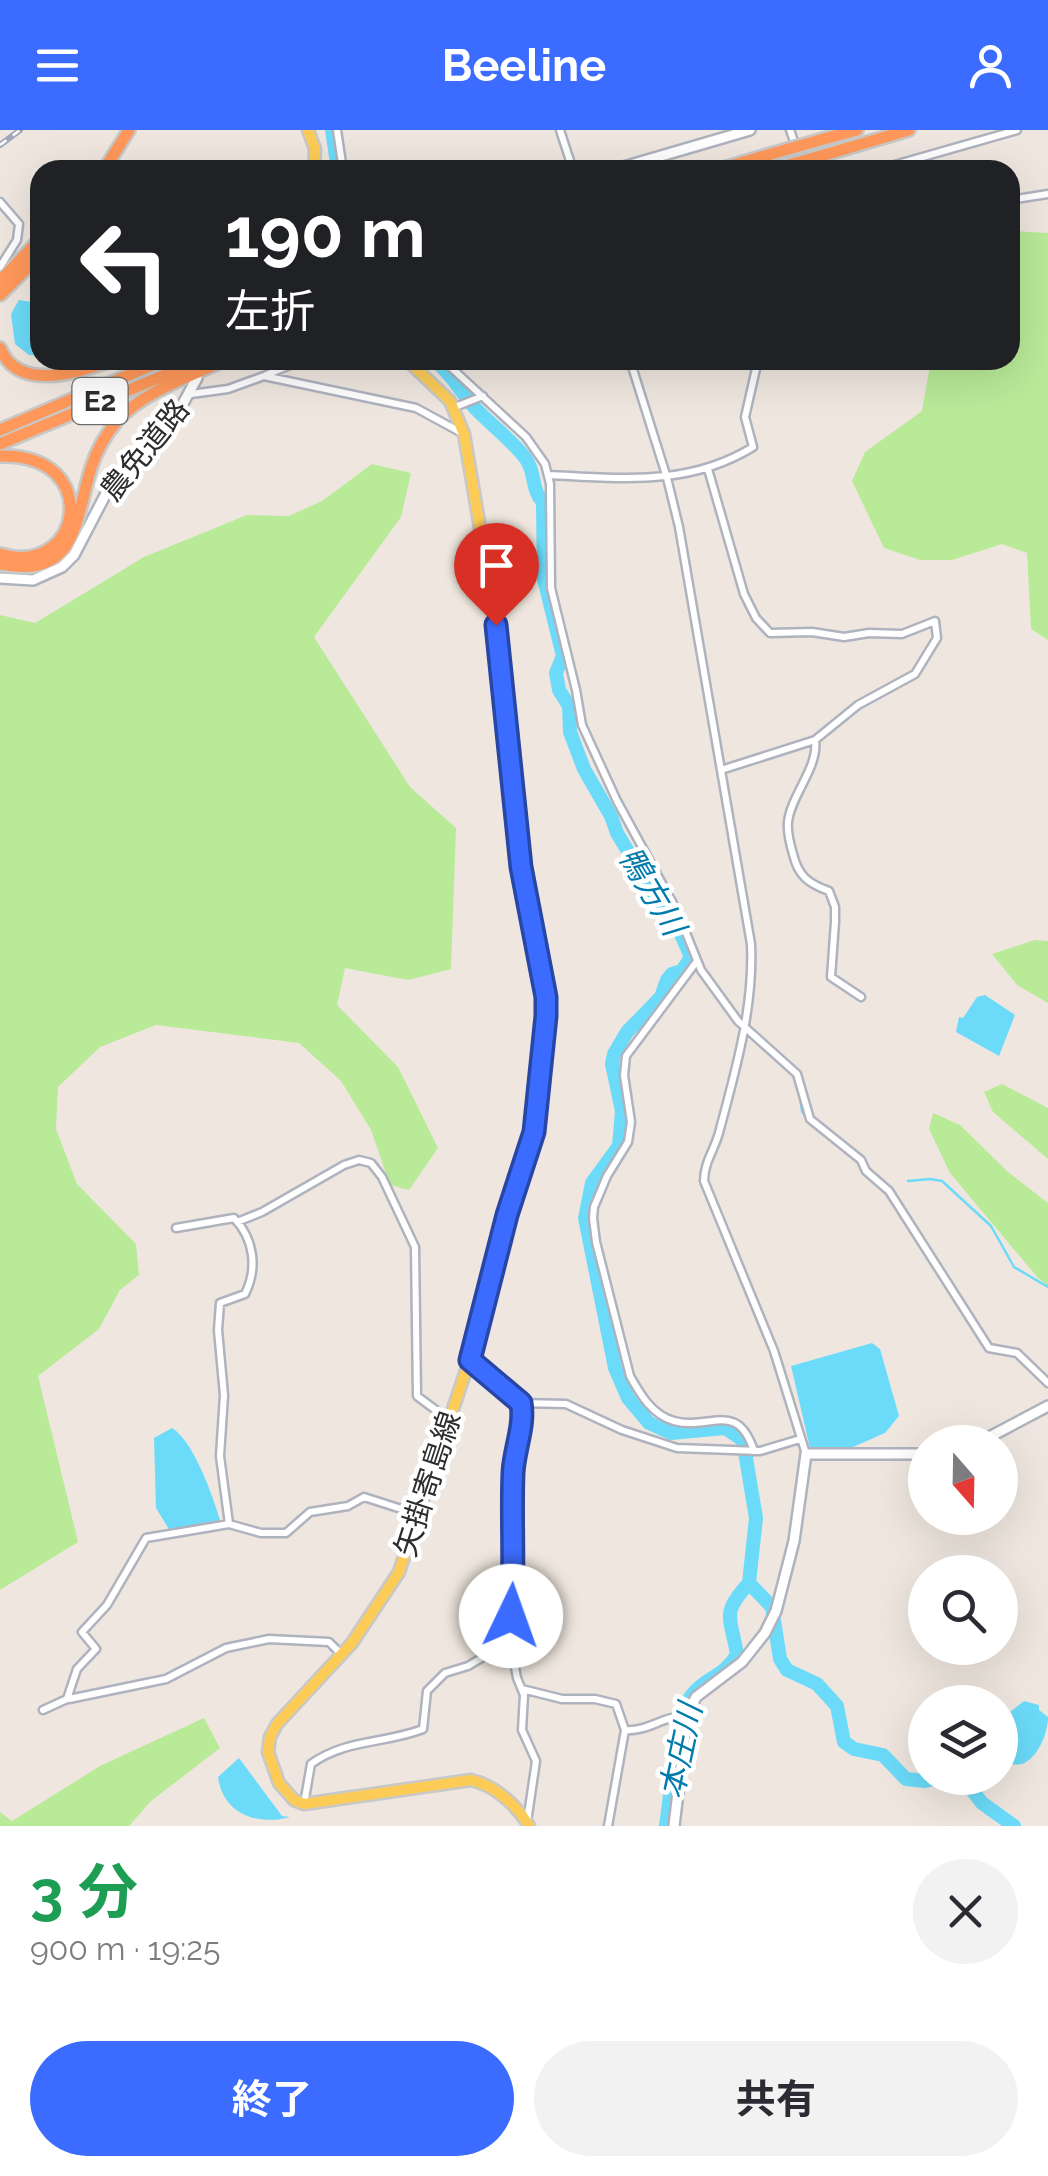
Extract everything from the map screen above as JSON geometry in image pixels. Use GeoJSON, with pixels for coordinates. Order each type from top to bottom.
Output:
{"type":"FeatureCollection","features":[{"type":"Feature","properties":{"kind":"highway"},"geometry":{"type":"LineString","coordinates":[[110,160],[128,130]]}},
{"type":"Feature","properties":{"kind":"highway"},"geometry":{"type":"LineString","coordinates":[[120,160],[136,130]]}},
{"type":"Feature","properties":{"kind":"highway"},"geometry":{"type":"LineString","coordinates":[[751,160],[857,130]]}},
{"type":"Feature","properties":{"kind":"highway"},"geometry":{"type":"LineString","coordinates":[[807,160],[909,130]]}},
{"type":"Feature","properties":{"kind":"highway"},"geometry":{"type":"LineString","coordinates":[[0,281],[30,249]]}},
{"type":"Feature","properties":{"kind":"highway"},"geometry":{"type":"LineString","coordinates":[[0,295],[30,264]]}},
{"type":"Feature","properties":{"kind":"highway"},"geometry":{"type":"LineString","coordinates":[[0,305],[15,277]]}},
{"type":"Feature","properties":{"kind":"highway"},"geometry":{"type":"LineString","coordinates":[[0,348],[13,367],[26,374],[44,376],[70,370]]}},
{"type":"Feature","properties":{"kind":"highway","name":"E2"},"geometry":{"type":"LineString","coordinates":[[0,430],[141,370]]}},
{"type":"Feature","properties":{"kind":"highway","name":"E2"},"geometry":{"type":"LineString","coordinates":[[0,444],[176,370]]}},
{"type":"Feature","properties":{"kind":"highway"},"geometry":{"type":"LineString","coordinates":[[0,564],[23,568],[54,556],[74,534],[91,469],[118,420],[134,405],[203,370]]}},
{"type":"Feature","properties":{"kind":"highway"},"geometry":{"type":"LineString","coordinates":[[0,456],[21,456],[54,470],[65,484],[70,515],[60,540],[49,550],[23,558],[0,554]]}},
{"type":"Feature","properties":{"kind":"main road"},"geometry":{"type":"LineString","coordinates":[[308,130],[314,160]]}},
{"type":"Feature","properties":{"kind":"main road"},"geometry":{"type":"LineString","coordinates":[[647,160],[750,130]]}},
{"type":"Feature","properties":{"kind":"main road","name":"矢掛寄島線"},"geometry":{"type":"LineString","coordinates":[[304,1804],[294,1800],[279,1783],[268,1752],[270,1737],[276,1724],[341,1654],[386,1595],[398,1572],[470,1360],[507,1215],[534,1132],[546,997],[523,883],[494,610],[460,405],[418,370]]}},
{"type":"Feature","properties":{"kind":"main road","name":"農免道路"},"geometry":{"type":"LineString","coordinates":[[0,578],[33,580],[62,567],[83,542],[112,482],[169,429],[197,378]]}},
{"type":"Feature","properties":{"kind":"main road"},"geometry":{"type":"LineString","coordinates":[[1012,1425],[1048,1406]]}},
{"type":"Feature","properties":{"kind":"main road"},"geometry":{"type":"LineString","coordinates":[[674,1826],[685,1716],[696,1697],[742,1662],[770,1623],[794,1541],[806,1454],[908,1454]]}},
{"type":"Feature","properties":{"kind":"main road"},"geometry":{"type":"LineString","coordinates":[[304,1804],[470,1780],[489,1785],[528,1824]]}},
{"type":"Feature","properties":{"kind":"street"},"geometry":{"type":"LineString","coordinates":[[336,130],[340,160]]}},
{"type":"Feature","properties":{"kind":"street"},"geometry":{"type":"LineString","coordinates":[[560,130],[569,160]]}},
{"type":"Feature","properties":{"kind":"street"},"geometry":{"type":"LineString","coordinates":[[790,130],[800,160]]}},
{"type":"Feature","properties":{"kind":"street"},"geometry":{"type":"LineString","coordinates":[[912,160],[1017,130]]}},
{"type":"Feature","properties":{"kind":"street"},"geometry":{"type":"LineString","coordinates":[[1020,198],[1048,194]]}},
{"type":"Feature","properties":{"kind":"street"},"geometry":{"type":"LineString","coordinates":[[0,202],[19,224],[18,240],[0,267]]}},
{"type":"Feature","properties":{"kind":"street"},"geometry":{"type":"LineString","coordinates":[[191,394],[228,389],[278,370]]}},
{"type":"Feature","properties":{"kind":"street"},"geometry":{"type":"LineString","coordinates":[[454,370],[526,436],[548,475],[551,588],[582,725],[678,913],[695,963],[743,1031],[797,1074],[810,1119],[861,1160],[866,1171],[888,1191],[960,1297],[989,1348],[1017,1353],[1048,1383]]}},
{"type":"Feature","properties":{"kind":"street"},"geometry":{"type":"LineString","coordinates":[[633,370],[667,478],[751,944],[750,988],[743,1031],[704,1181],[774,1351],[806,1454]]}},
{"type":"Feature","properties":{"kind":"street"},"geometry":{"type":"LineString","coordinates":[[548,475],[667,478],[724,465],[753,447],[745,417],[756,370]]}},
{"type":"Feature","properties":{"kind":"street"},"geometry":{"type":"LineString","coordinates":[[264,376],[416,408],[464,434]]}},
{"type":"Feature","properties":{"kind":"street"},"geometry":{"type":"LineString","coordinates":[[460,405],[482,397]]}},
{"type":"Feature","properties":{"kind":"street"},"geometry":{"type":"LineString","coordinates":[[708,469],[744,594],[756,618],[770,633],[812,632],[844,638],[870,633],[902,634],[935,621],[938,638],[921,669],[858,705],[815,740],[722,770]]}},
{"type":"Feature","properties":{"kind":"street"},"geometry":{"type":"LineString","coordinates":[[815,740],[816,752],[788,820],[788,837],[796,868],[809,884],[829,891],[835,906],[830,977],[861,997]]}},
{"type":"Feature","properties":{"kind":"street"},"geometry":{"type":"LineString","coordinates":[[695,963],[626,1056],[624,1075],[631,1122],[628,1142],[606,1176],[594,1207],[596,1242],[630,1376],[640,1395],[656,1412],[671,1420],[684,1423],[714,1419],[735,1423],[748,1434],[752,1451]]}},
{"type":"Feature","properties":{"kind":"street"},"geometry":{"type":"LineString","coordinates":[[238,1222],[344,1165],[359,1160],[371,1163],[382,1177],[415,1247],[416,1396],[449,1420]]}},
{"type":"Feature","properties":{"kind":"street"},"geometry":{"type":"LineString","coordinates":[[176,1228],[234,1218],[246,1230],[252,1248],[252,1279],[245,1294],[220,1303],[218,1330],[224,1395],[220,1456],[229,1524]]}},
{"type":"Feature","properties":{"kind":"street"},"geometry":{"type":"LineString","coordinates":[[470,1360],[521,1403],[566,1404],[622,1430],[677,1448],[752,1451],[800,1438]]}},
{"type":"Feature","properties":{"kind":"street"},"geometry":{"type":"LineString","coordinates":[[521,1403],[523,1416],[513,1464],[510,1641],[522,1689],[522,1730],[536,1761],[528,1824]]}},
{"type":"Feature","properties":{"kind":"street"},"geometry":{"type":"LineString","coordinates":[[68,1699],[77,1669],[96,1649],[82,1632],[107,1606],[146,1538],[229,1524],[261,1533],[286,1533],[310,1512],[348,1506],[364,1497],[418,1515]]}},
{"type":"Feature","properties":{"kind":"street"},"geometry":{"type":"LineString","coordinates":[[43,1710],[68,1699],[166,1679],[226,1648],[270,1639],[329,1642],[341,1654]]}},
{"type":"Feature","properties":{"kind":"street"},"geometry":{"type":"LineString","coordinates":[[304,1804],[311,1764],[328,1752],[354,1743],[396,1740],[423,1730],[427,1691],[444,1673],[468,1666],[510,1641]]}},
{"type":"Feature","properties":{"kind":"street"},"geometry":{"type":"LineString","coordinates":[[522,1689],[562,1699],[595,1699],[616,1704],[624,1730],[608,1826]]}},
{"type":"Feature","properties":{"kind":"street"},"geometry":{"type":"LineString","coordinates":[[624,1730],[640,1731],[673,1715],[685,1716]]}},
{"type":"Feature","properties":{"kind":"green space"},"geometry":{"type":"Polygon","coordinates":[[[1020,232],[1048,233],[1048,640],[1031,629],[1027,553],[1002,544],[952,560],[920,560],[884,548],[852,481],[865,452],[922,411],[929,370],[1020,370],[1020,232]]]}},
{"type":"Feature","properties":{"kind":"green space"},"geometry":{"type":"Polygon","coordinates":[[[372,464],[411,473],[401,517],[314,637],[410,787],[456,828],[451,969],[408,980],[345,968],[337,1005],[398,1067],[438,1148],[409,1190],[390,1185],[371,1130],[341,1081],[299,1043],[156,1025],[100,1047],[58,1087],[56,1129],[77,1184],[136,1244],[139,1275],[120,1290],[99,1329],[38,1376],[78,1542],[0,1590],[0,615],[35,623],[144,557],[247,515],[289,516],[322,501],[372,464]]]}},
{"type":"Feature","properties":{"kind":"green space"},"geometry":{"type":"Polygon","coordinates":[[[1035,940],[1048,941],[1048,1003],[1017,985],[992,954],[1035,940]]]}},
{"type":"Feature","properties":{"kind":"green space"},"geometry":{"type":"Polygon","coordinates":[[[1002,1084],[1048,1108],[1048,1159],[993,1112],[984,1092],[1002,1084]]]}},
{"type":"Feature","properties":{"kind":"green space"},"geometry":{"type":"Polygon","coordinates":[[[933,1113],[960,1125],[1008,1172],[1048,1203],[1048,1286],[950,1173],[929,1129],[933,1113]]]}},
{"type":"Feature","properties":{"kind":"green space"},"geometry":{"type":"Polygon","coordinates":[[[204,1718],[220,1748],[151,1801],[129,1826],[0,1826],[0,1812],[12,1821],[100,1766],[204,1718]]]}},
{"type":"Feature","properties":{"kind":"water"},"geometry":{"type":"Polygon","coordinates":[[[19,300],[30,302],[30,355],[15,344],[11,314],[19,300]]]}},
{"type":"Feature","properties":{"kind":"water"},"geometry":{"type":"Polygon","coordinates":[[[985,995],[1015,1015],[999,1056],[956,1032],[959,1017],[963,1018],[977,997],[985,995]]]}},
{"type":"Feature","properties":{"kind":"water"},"geometry":{"type":"Polygon","coordinates":[[[872,1343],[880,1349],[899,1416],[885,1433],[853,1447],[865,1451],[810,1448],[791,1366],[872,1343]]]}},
{"type":"Feature","properties":{"kind":"water"},"geometry":{"type":"Polygon","coordinates":[[[172,1428],[195,1456],[220,1520],[170,1531],[156,1508],[154,1438],[172,1428]]]}},
{"type":"Feature","properties":{"kind":"water"},"geometry":{"type":"Polygon","coordinates":[[[1024,1701],[1039,1705],[1048,1717],[1039,1747],[1018,1765],[1018,1706],[1024,1701]]]}},
{"type":"Feature","properties":{"kind":"water"},"geometry":{"type":"Polygon","coordinates":[[[239,1758],[282,1816],[290,1817],[254,1818],[227,1800],[218,1777],[239,1758]]]}},
{"type":"Feature","properties":{"kind":"waterway","name":"鴨方川"},"geometry":{"type":"LineString","coordinates":[[332,130],[336,160]]}},
{"type":"Feature","properties":{"kind":"waterway","name":"鴨方川"},"geometry":{"type":"LineString","coordinates":[[444,370],[529,464],[543,502],[544,579],[563,656],[556,673],[559,690],[569,706],[570,732],[617,833],[657,900],[671,912],[691,957],[682,971],[667,980],[661,997],[627,1032],[614,1054],[612,1064],[622,1111],[619,1146],[592,1183],[585,1218],[615,1368],[628,1398],[649,1423],[671,1433],[725,1428],[743,1440],[756,1518],[749,1583]]}},
{"type":"Feature","properties":{"kind":"waterway"},"geometry":{"type":"LineString","coordinates":[[706,982],[731,1016]]}},
{"type":"Feature","properties":{"kind":"waterway"},"geometry":{"type":"LineString","coordinates":[[746,1034],[767,1051]]}},
{"type":"Feature","properties":{"kind":"waterway"},"geometry":{"type":"LineString","coordinates":[[799,1090],[802,1111],[808,1120]]}},
{"type":"Feature","properties":{"kind":"waterway"},"geometry":{"type":"LineString","coordinates":[[813,1126],[851,1156]]}},
{"type":"Feature","properties":{"kind":"waterway"},"geometry":{"type":"LineString","coordinates":[[908,1181],[942,1181],[991,1226],[1014,1267],[1048,1287]]}},
{"type":"Feature","properties":{"kind":"waterway"},"geometry":{"type":"LineString","coordinates":[[749,1583],[772,1607],[780,1659],[787,1670],[817,1684],[837,1706],[844,1742],[854,1749],[883,1755],[908,1779]]}},
{"type":"Feature","properties":{"kind":"waterway","name":"本庄川"},"geometry":{"type":"LineString","coordinates":[[666,1826],[680,1719],[693,1694],[737,1655],[730,1616],[734,1602],[749,1583]]}},
{"type":"Feature","properties":{"kind":"waterway"},"geometry":{"type":"LineString","coordinates":[[976,1795],[1014,1826]]}},
{"type":"Feature","properties":{"kind":"railway"},"geometry":{"type":"LineString","coordinates":[[0,145],[20,130]]}},
{"type":"Feature","properties":{"kind":"route"},"geometry":{"type":"LineString","coordinates":[[496,625],[521,867],[546,997],[534,1132],[507,1215],[470,1360],[521,1403],[523,1416],[514,1449],[512,1480],[511,1616]]}}]}
